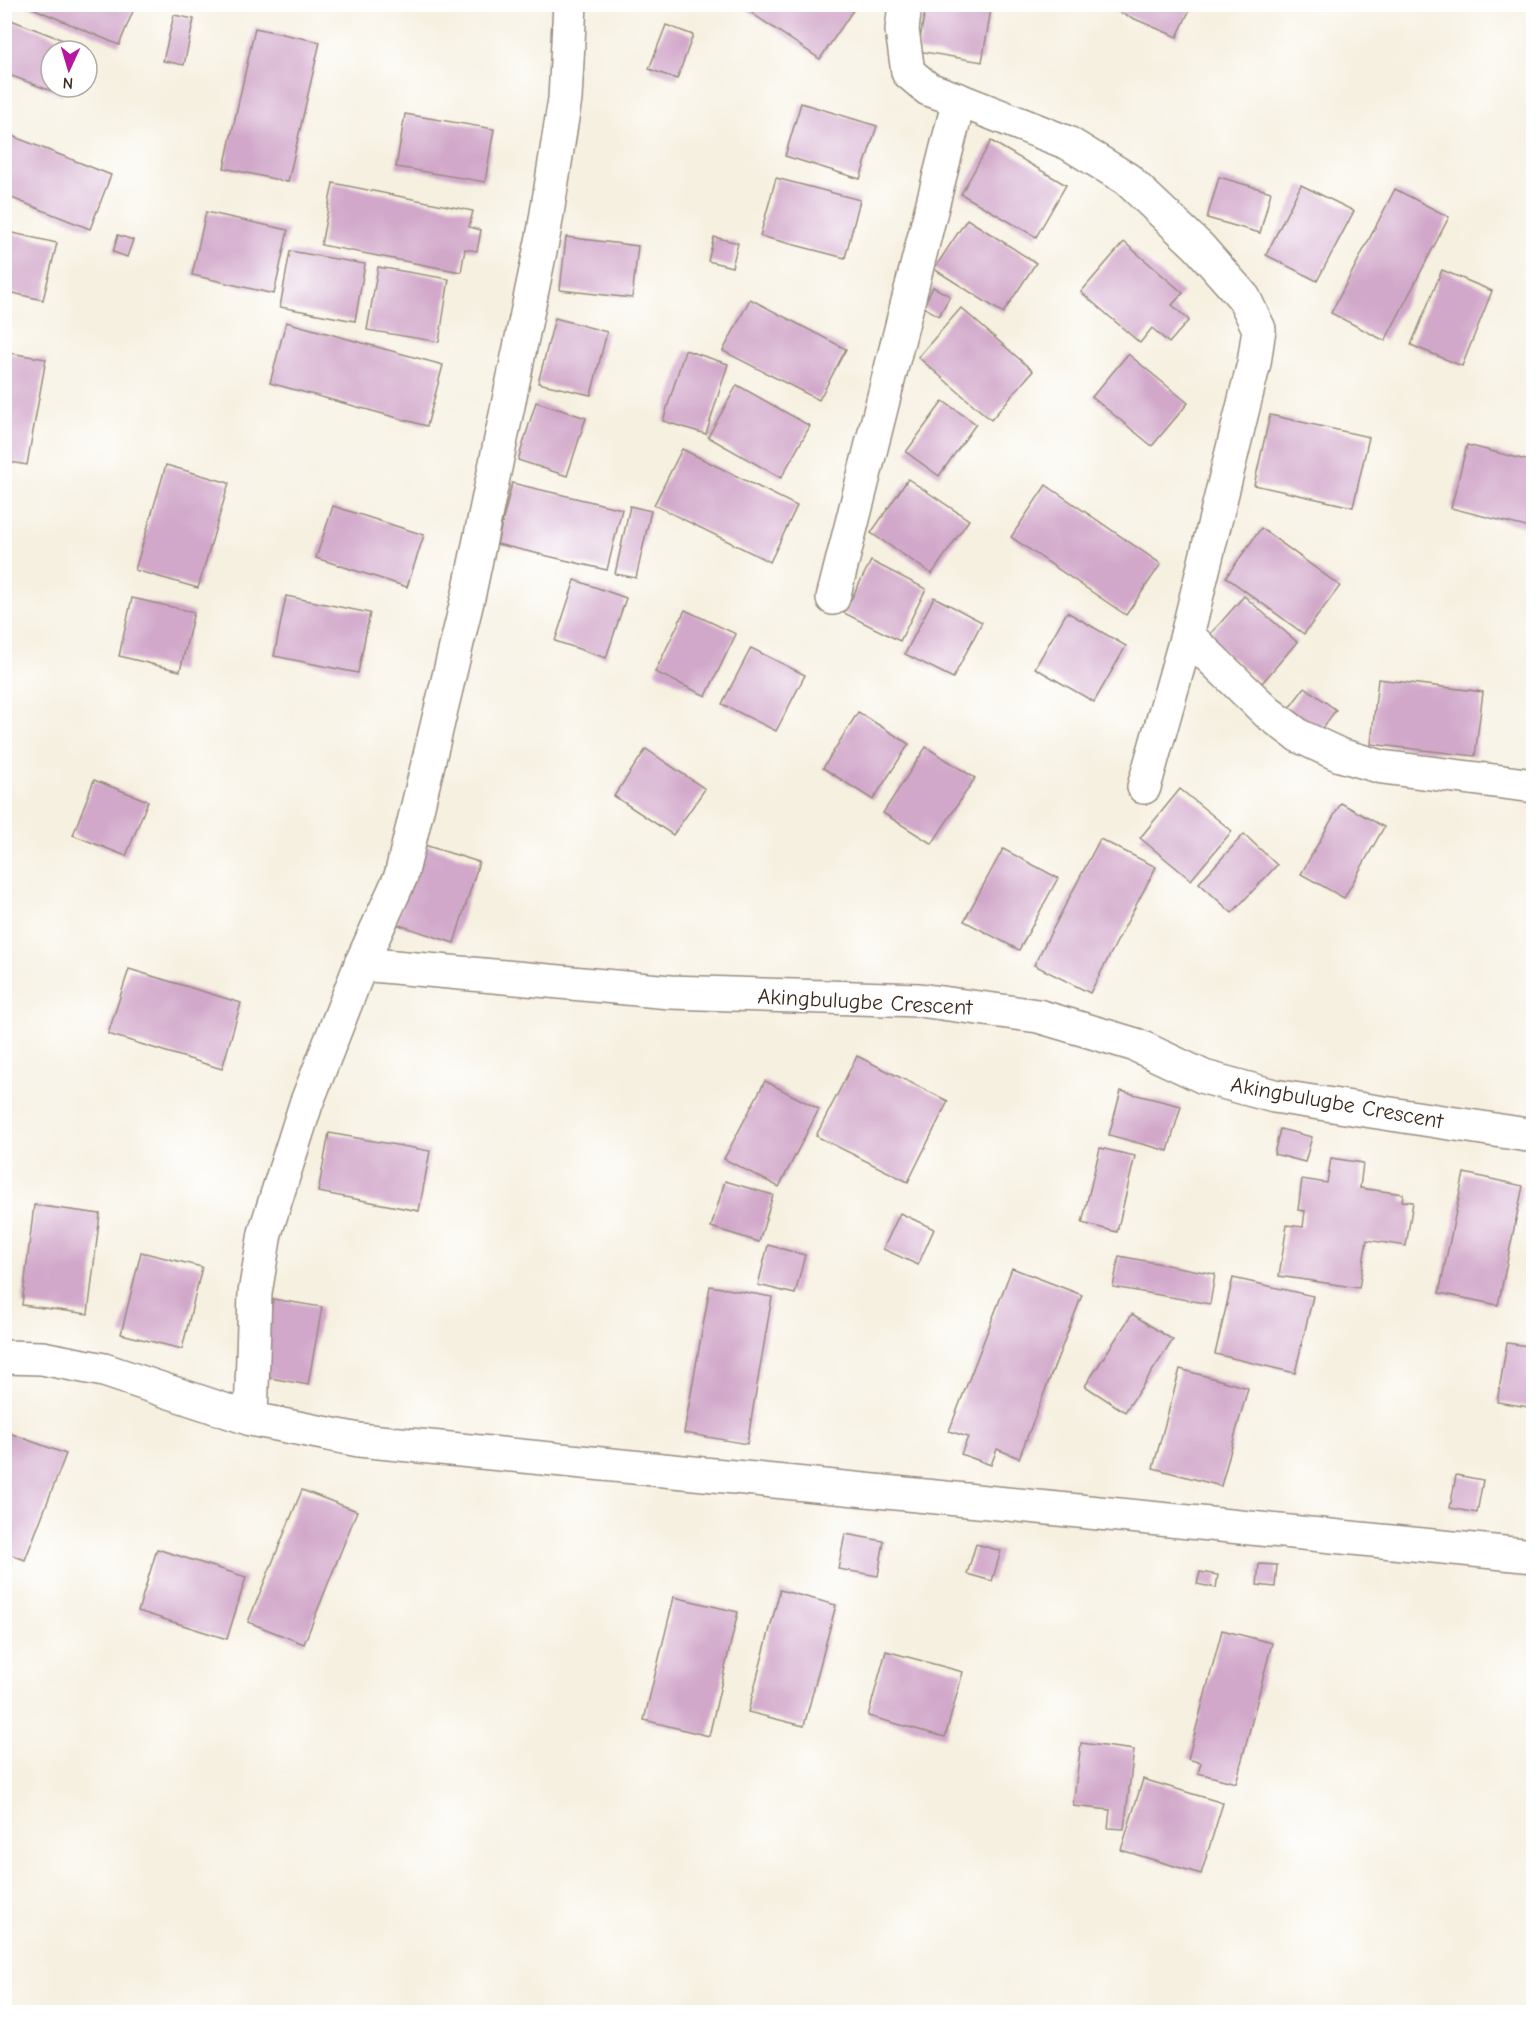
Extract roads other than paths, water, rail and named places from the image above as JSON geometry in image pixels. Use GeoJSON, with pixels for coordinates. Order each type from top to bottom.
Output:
{"type":"FeatureCollection","features":[{"type":"Feature","properties":{"kind":"street"},"geometry":{"type":"LineString","coordinates":[[251,1419],[255,1293],[265,1233],[306,1104],[361,964],[401,876],[469,593],[544,232],[565,99],[570,4]]}},
{"type":"Feature","properties":{"kind":"street"},"geometry":{"type":"LineString","coordinates":[[905,4],[902,30],[908,72],[928,89],[1068,143],[1127,179],[1199,247],[1244,298],[1259,329],[1254,363],[1187,635],[1144,787]]}},
{"type":"Feature","properties":{"kind":"street"},"geometry":{"type":"LineString","coordinates":[[833,598],[959,100]]}},
{"type":"Feature","properties":{"kind":"street"},"geometry":{"type":"LineString","coordinates":[[1187,635],[1267,712],[1299,736],[1340,755],[1382,767],[1533,786]]}},
{"type":"Feature","properties":{"kind":"street","name":"Akingbulugbe Crescent"},"geometry":{"type":"LineString","coordinates":[[361,964],[670,992],[919,1000],[1038,1016],[1136,1045],[1204,1077],[1274,1096],[1533,1136]]}},
{"type":"Feature","properties":{"kind":"street"},"geometry":{"type":"LineString","coordinates":[[4,1357],[42,1358],[104,1370],[251,1419],[359,1440],[1533,1556]]}}]}
